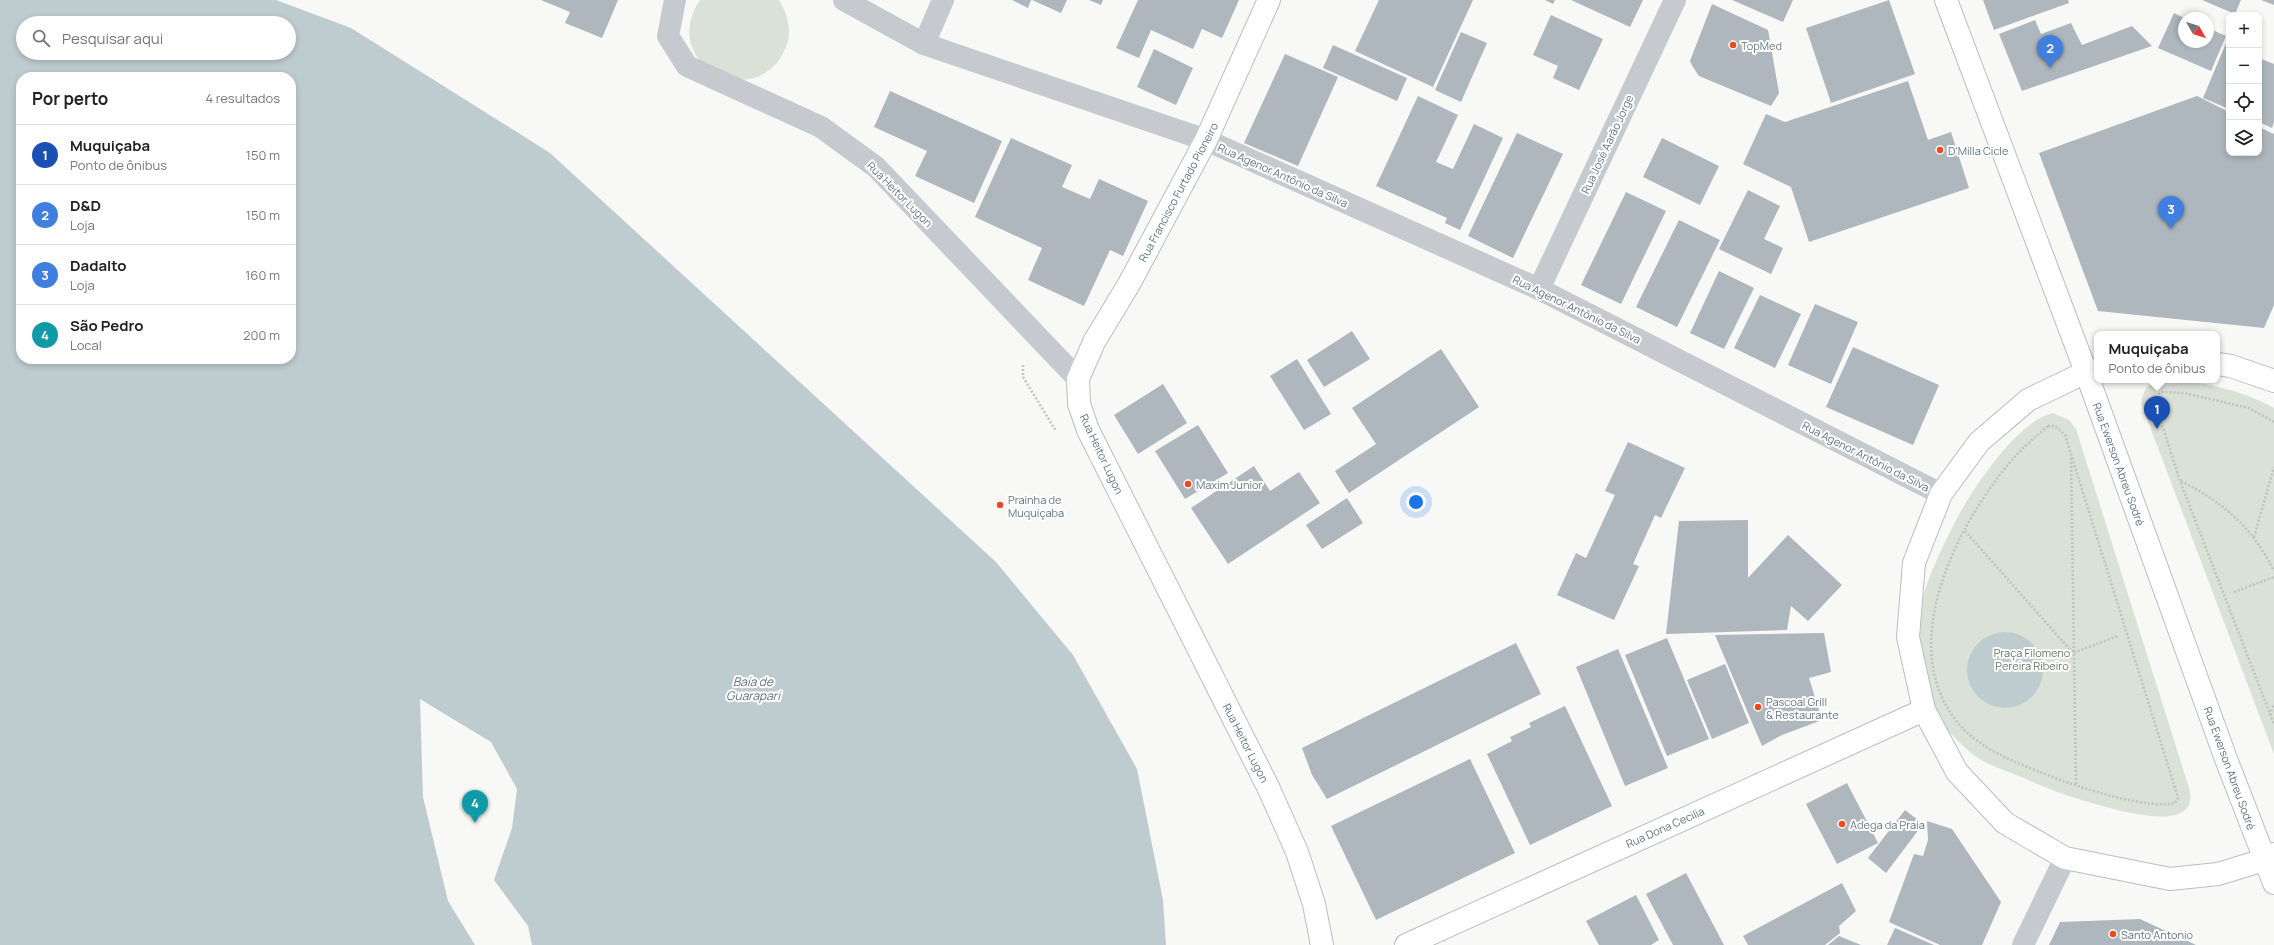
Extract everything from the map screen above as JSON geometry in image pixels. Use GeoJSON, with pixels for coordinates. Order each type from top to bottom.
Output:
{"type":"FeatureCollection","features":[{"type":"Feature","properties":{"kind":"street","name":"Rua Heitor Lugon"},"geometry":{"type":"LineString","coordinates":[[675,0],[668,36],[687,66],[821,127],[876,167],[1078,379],[1079,404],[1088,430],[1269,788],[1297,852],[1314,904],[1322,945]]}},
{"type":"Feature","properties":{"kind":"street"},"geometry":{"type":"LineString","coordinates":[[844,0],[924,44],[1206,140]]}},
{"type":"Feature","properties":{"kind":"street"},"geometry":{"type":"LineString","coordinates":[[924,44],[943,0]]}},
{"type":"Feature","properties":{"kind":"street","name":"Rua Francisco Furtado Pioneiro"},"geometry":{"type":"LineString","coordinates":[[1078,379],[1094,342],[1129,284],[1206,140],[1269,0]]}},
{"type":"Feature","properties":{"kind":"street","name":"Rua José Aarão Jorge"},"geometry":{"type":"LineString","coordinates":[[1539,288],[1675,0]]}},
{"type":"Feature","properties":{"kind":"street","name":"Rua Ewerson Abreu Sodré"},"geometry":{"type":"LineString","coordinates":[[1946,0],[2092,371]]}},
{"type":"Feature","properties":{"kind":"street","name":"Rua Agenor Antônio da Silva"},"geometry":{"type":"LineString","coordinates":[[1206,140],[1539,288],[1941,494]]}},
{"type":"Feature","properties":{"kind":"street"},"geometry":{"type":"LineString","coordinates":[[2220,364],[2231,366],[2274,382]]}},
{"type":"Feature","properties":{"kind":"street"},"geometry":{"type":"LineString","coordinates":[[2092,371],[2028,400],[1979,442],[1941,494],[1914,563],[1908,637],[1924,710],[1957,772],[2005,823],[2065,858],[2170,879],[2218,874],[2269,857]]}},
{"type":"Feature","properties":{"kind":"street","name":"Rua Ewerson Abreu Sodré"},"geometry":{"type":"LineString","coordinates":[[2095,383],[2113,449],[2269,857],[2274,883]]}},
{"type":"Feature","properties":{"kind":"street","name":"Rua Dona Cecilia"},"geometry":{"type":"LineString","coordinates":[[1406,945],[1924,710]]}},
{"type":"Feature","properties":{"kind":"street"},"geometry":{"type":"LineString","coordinates":[[2023,945],[2065,858]]}},
{"type":"Feature","properties":{"kind":"path"},"geometry":{"type":"LineString","coordinates":[[2274,422],[2249,408],[2184,393],[2161,392],[2158,394],[2154,402],[2180,481],[2274,724]]}},
{"type":"Feature","properties":{"kind":"path"},"geometry":{"type":"LineString","coordinates":[[2053,425],[2060,429],[2064,435],[2070,453],[2178,798],[2175,803],[2156,804],[2110,795],[2076,785],[2006,758],[1983,746],[1960,724],[1942,701],[1934,670],[1931,645],[1932,617],[1950,561],[1965,531],[1988,493],[2011,461],[2048,426],[2053,425]]}},
{"type":"Feature","properties":{"kind":"path"},"geometry":{"type":"LineString","coordinates":[[2070,453],[2076,785]]}},
{"type":"Feature","properties":{"kind":"path"},"geometry":{"type":"LineString","coordinates":[[2254,537],[2274,467]]}},
{"type":"Feature","properties":{"kind":"path"},"geometry":{"type":"LineString","coordinates":[[2180,481],[2208,495],[2233,514],[2254,537],[2274,572]]}},
{"type":"Feature","properties":{"kind":"path"},"geometry":{"type":"LineString","coordinates":[[1965,531],[2073,653]]}},
{"type":"Feature","properties":{"kind":"path"},"geometry":{"type":"LineString","coordinates":[[2234,592],[2274,577]]}},
{"type":"Feature","properties":{"kind":"path"},"geometry":{"type":"LineString","coordinates":[[2073,653],[2118,636]]}},
{"type":"Feature","properties":{"kind":"path"},"geometry":{"type":"LineString","coordinates":[[2270,715],[2274,704]]}},
{"type":"Feature","properties":{"kind":"green space"},"geometry":{"type":"Polygon","coordinates":[[[700,0],[779,0],[787,18],[789,36],[785,49],[772,68],[754,78],[734,79],[716,73],[701,61],[691,44],[690,23],[700,0]]]}},
{"type":"Feature","properties":{"kind":"green space"},"geometry":{"type":"Polygon","coordinates":[[[2151,384],[2203,384],[2247,396],[2274,408],[2274,754],[2141,403],[2146,389],[2151,384]]]}},
{"type":"Feature","properties":{"kind":"green space","name":"Praça Filomeno Pereira Ribeiro"},"geometry":{"type":"Polygon","coordinates":[[[2053,413],[2069,420],[2076,429],[2189,788],[2189,803],[2182,812],[2168,816],[2150,816],[2112,809],[2058,792],[1994,766],[1979,759],[1963,746],[1945,727],[1931,707],[1920,652],[1918,625],[1921,604],[1933,568],[1961,510],[1996,459],[2025,429],[2039,418],[2053,413]]]}},
{"type":"Feature","properties":{"kind":"water","name":"Baía de Guarapari"},"geometry":{"type":"Polygon","coordinates":[[[0,0],[276,0],[351,28],[550,153],[996,562],[1073,655],[1137,769],[1163,900],[1166,945],[532,945],[528,926],[494,880],[512,828],[517,789],[491,742],[420,699],[423,797],[448,901],[475,945],[0,945],[0,0]]]}},
{"type":"Feature","properties":{"kind":"water"},"geometry":{"type":"Polygon","coordinates":[[[2005,632],[2020,635],[2032,643],[2040,655],[2043,670],[2040,685],[2032,697],[2020,705],[2005,708],[1990,705],[1978,697],[1970,685],[1967,670],[1970,655],[1978,643],[1990,635],[2005,632]]]}},
{"type":"Feature","properties":{"kind":"building"},"geometry":{"type":"Polygon","coordinates":[[[541,0],[618,0],[602,38],[565,23],[570,12],[541,0]]]}},
{"type":"Feature","properties":{"kind":"building"},"geometry":{"type":"Polygon","coordinates":[[[1012,0],[1031,0],[1028,8],[1012,0]]]}},
{"type":"Feature","properties":{"kind":"building"},"geometry":{"type":"Polygon","coordinates":[[[1032,0],[1067,0],[1061,13],[1032,0]]]}},
{"type":"Feature","properties":{"kind":"building"},"geometry":{"type":"Polygon","coordinates":[[[1089,0],[1103,0],[1101,5],[1089,0]]]}},
{"type":"Feature","properties":{"kind":"building"},"geometry":{"type":"Polygon","coordinates":[[[1138,0],[1239,0],[1222,38],[1202,29],[1193,49],[1151,30],[1139,58],[1116,48],[1138,0]]]}},
{"type":"Feature","properties":{"kind":"building"},"geometry":{"type":"Polygon","coordinates":[[[1379,0],[1473,0],[1433,87],[1355,51],[1379,0]]]}},
{"type":"Feature","properties":{"kind":"building"},"geometry":{"type":"Polygon","coordinates":[[[1545,0],[1555,0],[1553,4],[1545,0]]]}},
{"type":"Feature","properties":{"kind":"building"},"geometry":{"type":"Polygon","coordinates":[[[1571,0],[1643,0],[1630,27],[1571,0]]]}},
{"type":"Feature","properties":{"kind":"building"},"geometry":{"type":"Polygon","coordinates":[[[1732,0],[1793,0],[1783,22],[1732,0]]]}},
{"type":"Feature","properties":{"kind":"building"},"geometry":{"type":"Polygon","coordinates":[[[1889,0],[1915,74],[1831,103],[1806,28],[1889,0]]]}},
{"type":"Feature","properties":{"kind":"building"},"geometry":{"type":"Polygon","coordinates":[[[1983,0],[2068,0],[2069,3],[1994,30],[1983,0]]]}},
{"type":"Feature","properties":{"kind":"building"},"geometry":{"type":"Polygon","coordinates":[[[2202,0],[2241,0],[2236,12],[2230,12],[2202,0]]]}},
{"type":"Feature","properties":{"kind":"building"},"geometry":{"type":"Polygon","coordinates":[[[2261,0],[2274,0],[2274,5],[2261,0]]]}},
{"type":"Feature","properties":{"kind":"building","name":"TopMed"},"geometry":{"type":"Polygon","coordinates":[[[1712,4],[1768,30],[1779,93],[1771,106],[1699,76],[1693,67],[1690,61],[1712,4]]]}},
{"type":"Feature","properties":{"kind":"building"},"geometry":{"type":"Polygon","coordinates":[[[2174,13],[2178,15],[2178,48],[2214,48],[2214,31],[2226,36],[2211,71],[2158,48],[2174,13]]]}},
{"type":"Feature","properties":{"kind":"building"},"geometry":{"type":"Polygon","coordinates":[[[1551,15],[1603,39],[1579,90],[1553,78],[1558,66],[1533,55],[1551,15]]]}},
{"type":"Feature","properties":{"kind":"building"},"geometry":{"type":"Polygon","coordinates":[[[2035,20],[2041,34],[2071,23],[2082,45],[2132,26],[2152,46],[2022,91],[1999,34],[2035,20]]]}},
{"type":"Feature","properties":{"kind":"building"},"geometry":{"type":"Polygon","coordinates":[[[1461,32],[1487,43],[1461,102],[1435,90],[1461,32]]]}},
{"type":"Feature","properties":{"kind":"building"},"geometry":{"type":"Polygon","coordinates":[[[2226,43],[2226,108],[2203,98],[2226,43]]]}},
{"type":"Feature","properties":{"kind":"building"},"geometry":{"type":"Polygon","coordinates":[[[1333,45],[1407,78],[1397,101],[1323,68],[1333,45]]]}},
{"type":"Feature","properties":{"kind":"building"},"geometry":{"type":"Polygon","coordinates":[[[1154,49],[1193,68],[1176,105],[1137,87],[1154,49]]]}},
{"type":"Feature","properties":{"kind":"building"},"geometry":{"type":"Polygon","coordinates":[[[1285,54],[1338,77],[1298,166],[1244,143],[1285,54]]]}},
{"type":"Feature","properties":{"kind":"building"},"geometry":{"type":"Polygon","coordinates":[[[2262,59],[2274,64],[2274,122],[2272,128],[2262,123],[2262,59]]]}},
{"type":"Feature","properties":{"kind":"building"},"geometry":{"type":"Polygon","coordinates":[[[1908,81],[1928,140],[1951,132],[1969,188],[1809,242],[1791,187],[1743,164],[1766,114],[1785,122],[1908,81]]]}},
{"type":"Feature","properties":{"kind":"building"},"geometry":{"type":"Polygon","coordinates":[[[890,91],[1002,141],[974,203],[915,176],[927,151],[874,127],[890,91]]]}},
{"type":"Feature","properties":{"kind":"building"},"geometry":{"type":"Polygon","coordinates":[[[1418,96],[1458,115],[1436,162],[1453,169],[1474,124],[1503,138],[1460,230],[1445,223],[1447,218],[1376,186],[1418,96]]]}},
{"type":"Feature","properties":{"kind":"building"},"geometry":{"type":"Polygon","coordinates":[[[2197,96],[2226,110],[2226,156],[2262,156],[2262,128],[2274,134],[2274,305],[2264,328],[2098,311],[2039,153],[2197,96]]]}},
{"type":"Feature","properties":{"kind":"building"},"geometry":{"type":"Polygon","coordinates":[[[1517,133],[1563,154],[1513,258],[1468,236],[1517,133]]]}},
{"type":"Feature","properties":{"kind":"building"},"geometry":{"type":"Polygon","coordinates":[[[1011,138],[1072,165],[1062,187],[1090,199],[1099,179],[1148,201],[1123,256],[1110,250],[1084,306],[1028,280],[1042,248],[975,217],[1011,138]]]}},
{"type":"Feature","properties":{"kind":"building"},"geometry":{"type":"Polygon","coordinates":[[[1662,138],[1719,166],[1700,205],[1643,177],[1662,138]]]}},
{"type":"Feature","properties":{"kind":"building"},"geometry":{"type":"Polygon","coordinates":[[[1748,190],[1780,206],[1764,239],[1783,248],[1771,274],[1719,249],[1748,190]]]}},
{"type":"Feature","properties":{"kind":"building"},"geometry":{"type":"Polygon","coordinates":[[[1626,192],[1666,211],[1621,304],[1581,285],[1626,192]]]}},
{"type":"Feature","properties":{"kind":"building"},"geometry":{"type":"Polygon","coordinates":[[[1679,220],[1720,240],[1677,327],[1636,307],[1679,220]]]}},
{"type":"Feature","properties":{"kind":"building"},"geometry":{"type":"Polygon","coordinates":[[[1719,271],[1754,288],[1724,349],[1690,333],[1719,271]]]}},
{"type":"Feature","properties":{"kind":"building"},"geometry":{"type":"Polygon","coordinates":[[[1760,295],[1801,314],[1775,368],[1734,348],[1760,295]]]}},
{"type":"Feature","properties":{"kind":"building"},"geometry":{"type":"Polygon","coordinates":[[[1815,304],[1858,322],[1831,384],[1788,365],[1815,304]]]}},
{"type":"Feature","properties":{"kind":"building"},"geometry":{"type":"Polygon","coordinates":[[[1352,331],[1370,359],[1324,387],[1307,360],[1352,331]]]}},
{"type":"Feature","properties":{"kind":"building"},"geometry":{"type":"Polygon","coordinates":[[[1853,347],[1939,385],[1913,445],[1826,407],[1853,347]]]}},
{"type":"Feature","properties":{"kind":"building"},"geometry":{"type":"Polygon","coordinates":[[[1441,349],[1479,407],[1349,493],[1335,471],[1376,444],[1352,408],[1441,349]]]}},
{"type":"Feature","properties":{"kind":"building"},"geometry":{"type":"Polygon","coordinates":[[[1297,359],[1331,414],[1304,430],[1270,376],[1297,359]]]}},
{"type":"Feature","properties":{"kind":"building"},"geometry":{"type":"Polygon","coordinates":[[[1163,384],[1187,423],[1138,454],[1114,415],[1163,384]]]}},
{"type":"Feature","properties":{"kind":"building"},"geometry":{"type":"Polygon","coordinates":[[[1198,425],[1228,473],[1185,499],[1155,451],[1198,425]]]}},
{"type":"Feature","properties":{"kind":"building"},"geometry":{"type":"Polygon","coordinates":[[[1628,442],[1685,468],[1661,518],[1655,515],[1633,564],[1639,566],[1614,620],[1557,595],[1576,553],[1586,558],[1615,495],[1605,491],[1628,442]]]}},
{"type":"Feature","properties":{"kind":"building"},"geometry":{"type":"Polygon","coordinates":[[[1254,466],[1270,491],[1299,472],[1320,503],[1228,564],[1191,508],[1254,466]]]}},
{"type":"Feature","properties":{"kind":"building"},"geometry":{"type":"Polygon","coordinates":[[[1347,498],[1363,523],[1322,549],[1306,525],[1347,498]]]}},
{"type":"Feature","properties":{"kind":"building"},"geometry":{"type":"Polygon","coordinates":[[[1748,520],[1748,578],[1788,535],[1842,585],[1808,621],[1791,606],[1787,630],[1666,634],[1679,521],[1748,520]]]}},
{"type":"Feature","properties":{"kind":"building"},"geometry":{"type":"Polygon","coordinates":[[[1824,633],[1831,672],[1809,678],[1822,720],[1782,735],[1762,746],[1715,635],[1824,633]]]}},
{"type":"Feature","properties":{"kind":"building"},"geometry":{"type":"Polygon","coordinates":[[[1667,638],[1709,739],[1667,756],[1625,655],[1667,638]]]}},
{"type":"Feature","properties":{"kind":"building"},"geometry":{"type":"Polygon","coordinates":[[[1516,643],[1541,694],[1327,799],[1312,775],[1302,748],[1516,643]]]}},
{"type":"Feature","properties":{"kind":"building"},"geometry":{"type":"Polygon","coordinates":[[[1618,649],[1668,768],[1625,786],[1576,667],[1618,649]]]}},
{"type":"Feature","properties":{"kind":"building"},"geometry":{"type":"Polygon","coordinates":[[[1725,664],[1749,723],[1712,739],[1687,680],[1725,664]]]}},
{"type":"Feature","properties":{"kind":"building"},"geometry":{"type":"Polygon","coordinates":[[[1565,706],[1612,806],[1530,845],[1487,754],[1512,741],[1510,737],[1531,727],[1529,723],[1565,706]]]}},
{"type":"Feature","properties":{"kind":"building"},"geometry":{"type":"Polygon","coordinates":[[[1470,759],[1515,853],[1376,920],[1331,826],[1470,759]]]}},
{"type":"Feature","properties":{"kind":"building","name":"Adega da Praia"},"geometry":{"type":"Polygon","coordinates":[[[1847,783],[1878,843],[1837,864],[1806,804],[1847,783]]]}},
{"type":"Feature","properties":{"kind":"building"},"geometry":{"type":"Polygon","coordinates":[[[1905,810],[1923,824],[1886,873],[1868,858],[1905,810]]]}},
{"type":"Feature","properties":{"kind":"building"},"geometry":{"type":"Polygon","coordinates":[[[1927,821],[1952,829],[2001,902],[1982,945],[1940,945],[1889,922],[1914,854],[1923,856],[1928,840],[1927,821]]]}},
{"type":"Feature","properties":{"kind":"building"},"geometry":{"type":"Polygon","coordinates":[[[1686,873],[1724,945],[1673,945],[1646,894],[1686,873]]]}},
{"type":"Feature","properties":{"kind":"building"},"geometry":{"type":"Polygon","coordinates":[[[1842,883],[1856,911],[1839,926],[1840,933],[1825,945],[1748,945],[1743,936],[1842,883]]]}},
{"type":"Feature","properties":{"kind":"building"},"geometry":{"type":"Polygon","coordinates":[[[1636,895],[1659,940],[1651,945],[1599,945],[1586,921],[1636,895]]]}},
{"type":"Feature","properties":{"kind":"building","name":"Santo Antonio"},"geometry":{"type":"Polygon","coordinates":[[[2140,919],[2196,945],[2049,945],[2060,922],[2140,919]]]}},
{"type":"Feature","properties":{"kind":"building"},"geometry":{"type":"Polygon","coordinates":[[[1895,928],[1934,945],[1887,945],[1895,928]]]}},
{"type":"Feature","properties":{"kind":"building"},"geometry":{"type":"Polygon","coordinates":[[[1839,936],[1861,945],[1828,945],[1839,936]]]}},
{"type":"Feature","properties":{"kind":"place","name":"TopMed"},"geometry":{"type":"Point","coordinates":[1733,45]}},
{"type":"Feature","properties":{"kind":"place","name":"D&D"},"geometry":{"type":"Point","coordinates":[2050,68]}},
{"type":"Feature","properties":{"kind":"place","name":"D'Milla Cicle"},"geometry":{"type":"Point","coordinates":[1940,150]}},
{"type":"Feature","properties":{"kind":"place","name":"Dadalto"},"geometry":{"type":"Point","coordinates":[2171,229]}},
{"type":"Feature","properties":{"kind":"place","name":"Muquiçaba"},"geometry":{"type":"Point","coordinates":[2157,429]}},
{"type":"Feature","properties":{"kind":"place","name":"Maxim Junior"},"geometry":{"type":"Point","coordinates":[1188,484]}},
{"type":"Feature","properties":{"kind":"place","name":"Prainha de Muquiçaba"},"geometry":{"type":"Point","coordinates":[1000,505]}},
{"type":"Feature","properties":{"kind":"place","name":"Pascoal Grill & Restaurante"},"geometry":{"type":"Point","coordinates":[1758,707]}},
{"type":"Feature","properties":{"kind":"place","name":"São Pedro"},"geometry":{"type":"Point","coordinates":[475,823]}},
{"type":"Feature","properties":{"kind":"place","name":"Adega da Praia"},"geometry":{"type":"Point","coordinates":[1842,824]}},
{"type":"Feature","properties":{"kind":"place","name":"Santo Antonio"},"geometry":{"type":"Point","coordinates":[2113,934]}}]}
